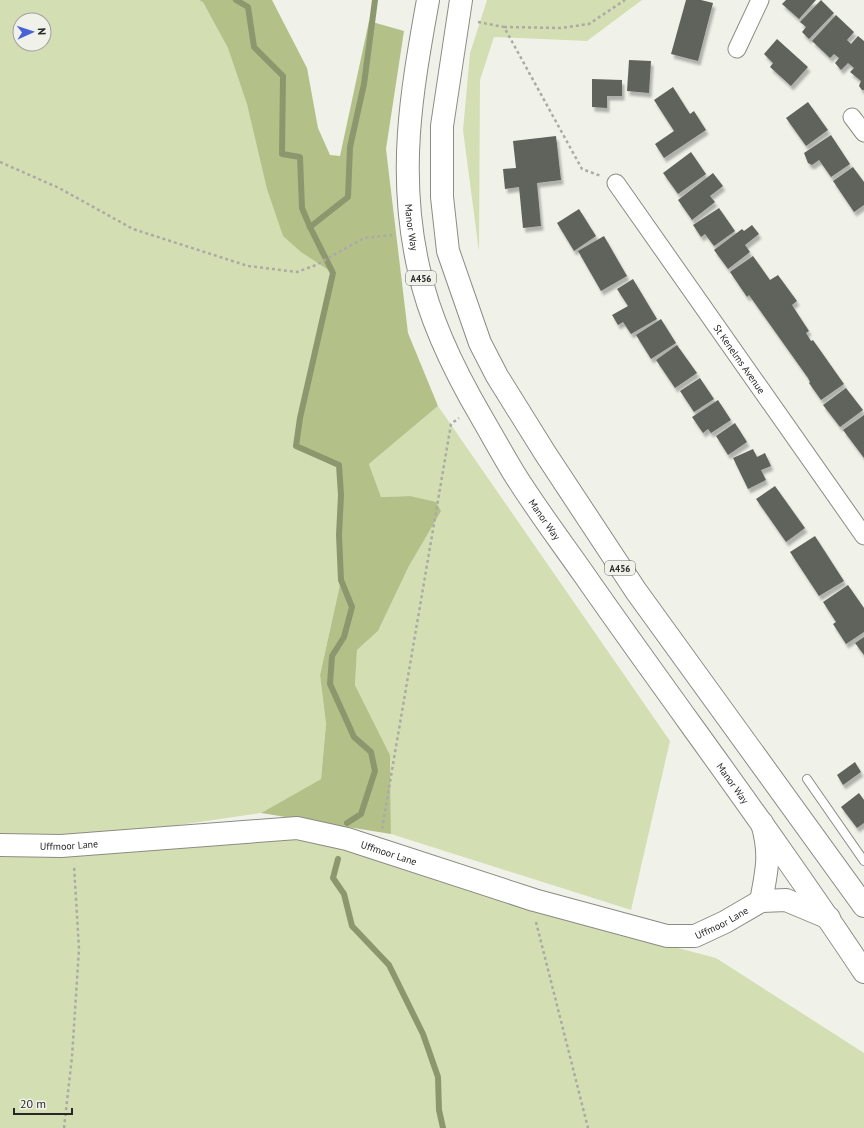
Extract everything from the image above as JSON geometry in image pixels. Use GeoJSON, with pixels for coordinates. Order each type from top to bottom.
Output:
{"type":"FeatureCollection","features":[{"type":"Feature","properties":{"kind":"main road","name":"Manor Way"},"geometry":{"type":"LineString","coordinates":[[428,0],[414,74],[407,150],[407,194],[418,270],[432,314],[459,377],[516,477],[829,918],[864,972]]}},
{"type":"Feature","properties":{"kind":"main road","name":"A456"},"geometry":{"type":"LineString","coordinates":[[460,9],[442,126],[442,197],[448,251],[480,342],[497,376],[545,453],[636,591],[864,906]]}},
{"type":"Feature","properties":{"kind":"main road"},"geometry":{"type":"LineString","coordinates":[[761,901],[767,872],[768,844],[762,823]]}},
{"type":"Feature","properties":{"kind":"main road","name":"Uffmoor Lane"},"geometry":{"type":"LineString","coordinates":[[0,845],[73,845],[297,828],[347,839],[534,900],[667,936],[695,936],[725,922],[761,901],[786,900],[829,918]]}},
{"type":"Feature","properties":{"kind":"street"},"geometry":{"type":"LineString","coordinates":[[737,49],[760,0]]}},
{"type":"Feature","properties":{"kind":"street"},"geometry":{"type":"LineString","coordinates":[[852,117],[864,133]]}},
{"type":"Feature","properties":{"kind":"street","name":"St Kenelms Avenue"},"geometry":{"type":"LineString","coordinates":[[616,182],[864,536]]}},
{"type":"Feature","properties":{"kind":"lane"},"geometry":{"type":"LineString","coordinates":[[807,779],[864,861]]}},
{"type":"Feature","properties":{"kind":"path"},"geometry":{"type":"LineString","coordinates":[[460,9],[504,27],[561,28],[589,24],[626,0]]}},
{"type":"Feature","properties":{"kind":"path"},"geometry":{"type":"LineString","coordinates":[[504,27],[582,169],[616,182]]}},
{"type":"Feature","properties":{"kind":"path"},"geometry":{"type":"LineString","coordinates":[[0,162],[59,188],[133,229],[248,266],[297,272],[316,265],[364,238],[413,232]]}},
{"type":"Feature","properties":{"kind":"path"},"geometry":{"type":"LineString","coordinates":[[378,849],[450,424],[475,406]]}},
{"type":"Feature","properties":{"kind":"path"},"geometry":{"type":"LineString","coordinates":[[64,1128],[72,1057],[79,949],[73,845]]}},
{"type":"Feature","properties":{"kind":"path"},"geometry":{"type":"LineString","coordinates":[[534,900],[532,910],[588,1128]]}},
{"type":"Feature","properties":{"kind":"green space"},"geometry":{"type":"Polygon","coordinates":[[[0,0],[236,0],[333,273],[300,418],[296,446],[339,469],[341,495],[339,535],[341,580],[320,675],[326,724],[321,779],[261,813],[124,833],[50,835],[0,833],[0,0]]]}},
{"type":"Feature","properties":{"kind":"green space"},"geometry":{"type":"Polygon","coordinates":[[[199,0],[272,0],[307,68],[318,128],[330,155],[340,156],[369,21],[404,31],[386,149],[408,333],[438,406],[369,464],[381,497],[410,496],[436,502],[441,511],[409,566],[378,631],[357,650],[355,685],[390,755],[391,834],[261,813],[321,779],[326,724],[320,675],[341,580],[339,535],[341,495],[339,469],[296,446],[300,418],[333,273],[301,252],[283,236],[267,189],[247,104],[228,48],[203,2],[199,0]]]}},
{"type":"Feature","properties":{"kind":"green space"},"geometry":{"type":"Polygon","coordinates":[[[487,0],[642,0],[587,41],[494,37],[480,80],[479,252],[463,130],[470,53],[487,0]]]}},
{"type":"Feature","properties":{"kind":"green space"},"geometry":{"type":"Polygon","coordinates":[[[438,406],[670,741],[631,910],[391,834],[390,755],[355,685],[357,650],[378,631],[409,566],[440,511],[410,496],[381,497],[369,464],[438,406]]]}},
{"type":"Feature","properties":{"kind":"green space"},"geometry":{"type":"Polygon","coordinates":[[[278,838],[338,845],[525,908],[716,958],[864,1053],[864,1128],[0,1128],[0,852],[278,838]]]}},
{"type":"Feature","properties":{"kind":"building"},"geometry":{"type":"Polygon","coordinates":[[[686,0],[701,0],[713,3],[698,61],[671,54],[686,0]]]}},
{"type":"Feature","properties":{"kind":"building"},"geometry":{"type":"Polygon","coordinates":[[[786,0],[816,0],[799,19],[782,4],[786,0]]]}},
{"type":"Feature","properties":{"kind":"building"},"geometry":{"type":"Polygon","coordinates":[[[821,0],[834,13],[809,39],[802,32],[806,27],[800,22],[821,0]]]}},
{"type":"Feature","properties":{"kind":"building"},"geometry":{"type":"Polygon","coordinates":[[[836,15],[854,32],[847,40],[851,44],[858,36],[864,41],[864,90],[862,90],[859,86],[861,81],[850,72],[854,68],[848,63],[841,70],[835,63],[839,58],[834,54],[830,58],[812,41],[836,15]]]}},
{"type":"Feature","properties":{"kind":"building"},"geometry":{"type":"Polygon","coordinates":[[[777,39],[808,67],[791,86],[770,67],[773,63],[764,54],[777,39]]]}},
{"type":"Feature","properties":{"kind":"building"},"geometry":{"type":"Polygon","coordinates":[[[629,60],[651,61],[649,93],[627,91],[629,60]]]}},
{"type":"Feature","properties":{"kind":"building"},"geometry":{"type":"Polygon","coordinates":[[[592,79],[622,80],[622,96],[607,96],[607,108],[592,107],[592,79]]]}},
{"type":"Feature","properties":{"kind":"building"},"geometry":{"type":"Polygon","coordinates":[[[673,87],[690,114],[694,111],[706,130],[664,158],[655,144],[674,131],[654,100],[673,87]]]}},
{"type":"Feature","properties":{"kind":"building"},"geometry":{"type":"Polygon","coordinates":[[[808,102],[828,130],[806,146],[786,118],[808,102]]]}},
{"type":"Feature","properties":{"kind":"building"},"geometry":{"type":"Polygon","coordinates":[[[831,135],[850,164],[831,177],[819,160],[812,165],[808,163],[804,153],[831,135]]]}},
{"type":"Feature","properties":{"kind":"building"},"geometry":{"type":"Polygon","coordinates":[[[556,136],[561,180],[537,183],[541,226],[523,228],[519,187],[505,189],[503,169],[516,168],[513,141],[556,136]]]}},
{"type":"Feature","properties":{"kind":"building"},"geometry":{"type":"Polygon","coordinates":[[[691,152],[706,174],[678,194],[663,173],[691,152]]]}},
{"type":"Feature","properties":{"kind":"building"},"geometry":{"type":"Polygon","coordinates":[[[853,167],[864,182],[864,205],[854,212],[833,181],[853,167]]]}},
{"type":"Feature","properties":{"kind":"building"},"geometry":{"type":"Polygon","coordinates":[[[713,173],[723,186],[710,196],[715,202],[692,220],[678,200],[713,173]]]}},
{"type":"Feature","properties":{"kind":"building"},"geometry":{"type":"Polygon","coordinates":[[[719,208],[735,231],[714,246],[705,234],[701,237],[693,225],[719,208]]]}},
{"type":"Feature","properties":{"kind":"building"},"geometry":{"type":"Polygon","coordinates":[[[579,209],[596,236],[574,251],[557,223],[579,209]]]}},
{"type":"Feature","properties":{"kind":"building"},"geometry":{"type":"Polygon","coordinates":[[[752,225],[759,234],[745,245],[750,252],[728,269],[714,250],[742,229],[744,231],[752,225]]]}},
{"type":"Feature","properties":{"kind":"building"},"geometry":{"type":"Polygon","coordinates":[[[604,236],[627,276],[601,291],[578,251],[604,236]]]}},
{"type":"Feature","properties":{"kind":"building"},"geometry":{"type":"Polygon","coordinates":[[[753,256],[770,280],[778,275],[797,301],[792,305],[809,331],[806,333],[811,341],[813,340],[844,384],[821,400],[809,383],[808,378],[749,295],[747,297],[730,272],[753,256]]]}},
{"type":"Feature","properties":{"kind":"building"},"geometry":{"type":"Polygon","coordinates":[[[633,279],[657,319],[631,334],[623,322],[618,325],[612,315],[628,306],[617,289],[633,279]]]}},
{"type":"Feature","properties":{"kind":"building"},"geometry":{"type":"Polygon","coordinates":[[[661,319],[676,343],[651,359],[636,335],[661,319]]]}},
{"type":"Feature","properties":{"kind":"building"},"geometry":{"type":"Polygon","coordinates":[[[677,345],[697,373],[675,388],[656,360],[677,345]]]}},
{"type":"Feature","properties":{"kind":"building"},"geometry":{"type":"Polygon","coordinates":[[[700,378],[714,399],[694,412],[680,391],[700,378]]]}},
{"type":"Feature","properties":{"kind":"building"},"geometry":{"type":"Polygon","coordinates":[[[846,388],[863,410],[840,427],[823,405],[846,388]]]}},
{"type":"Feature","properties":{"kind":"building"},"geometry":{"type":"Polygon","coordinates":[[[718,400],[731,420],[711,433],[708,429],[703,433],[692,417],[718,400]]]}},
{"type":"Feature","properties":{"kind":"building"},"geometry":{"type":"Polygon","coordinates":[[[864,415],[864,458],[843,430],[864,415]]]}},
{"type":"Feature","properties":{"kind":"building"},"geometry":{"type":"Polygon","coordinates":[[[735,423],[747,442],[728,455],[716,436],[735,423]]]}},
{"type":"Feature","properties":{"kind":"building"},"geometry":{"type":"Polygon","coordinates":[[[753,449],[757,457],[765,453],[771,466],[761,470],[766,480],[748,489],[733,458],[753,449]]]}},
{"type":"Feature","properties":{"kind":"building"},"geometry":{"type":"Polygon","coordinates":[[[775,486],[805,528],[786,542],[756,499],[775,486]]]}},
{"type":"Feature","properties":{"kind":"building"},"geometry":{"type":"Polygon","coordinates":[[[815,536],[844,581],[819,596],[790,552],[815,536]]]}},
{"type":"Feature","properties":{"kind":"building"},"geometry":{"type":"Polygon","coordinates":[[[848,585],[864,608],[864,632],[846,644],[833,624],[836,622],[823,602],[848,585]]]}},
{"type":"Feature","properties":{"kind":"building"},"geometry":{"type":"Polygon","coordinates":[[[864,637],[864,655],[855,643],[864,637]]]}},
{"type":"Feature","properties":{"kind":"building"},"geometry":{"type":"Polygon","coordinates":[[[855,762],[861,772],[843,785],[837,775],[855,762]]]}},
{"type":"Feature","properties":{"kind":"building"},"geometry":{"type":"Polygon","coordinates":[[[859,793],[864,800],[864,823],[857,828],[841,807],[859,793]]]}},
{"type":"Feature","properties":{"kind":"waterway"},"geometry":{"type":"LineString","coordinates":[[236,0],[248,7],[254,47],[283,76],[282,154],[300,157],[302,208],[333,273],[300,418],[296,446],[339,465],[341,495],[339,535],[341,580],[352,607],[344,637],[332,656],[330,684],[354,737],[371,752],[375,771],[361,814],[347,823]]}},
{"type":"Feature","properties":{"kind":"waterway"},"geometry":{"type":"LineString","coordinates":[[310,227],[348,197],[350,147],[364,84],[375,0]]}},
{"type":"Feature","properties":{"kind":"waterway"},"geometry":{"type":"LineString","coordinates":[[338,859],[333,878],[344,894],[352,926],[389,965],[423,1034],[438,1077],[439,1110],[443,1128]]}}]}
